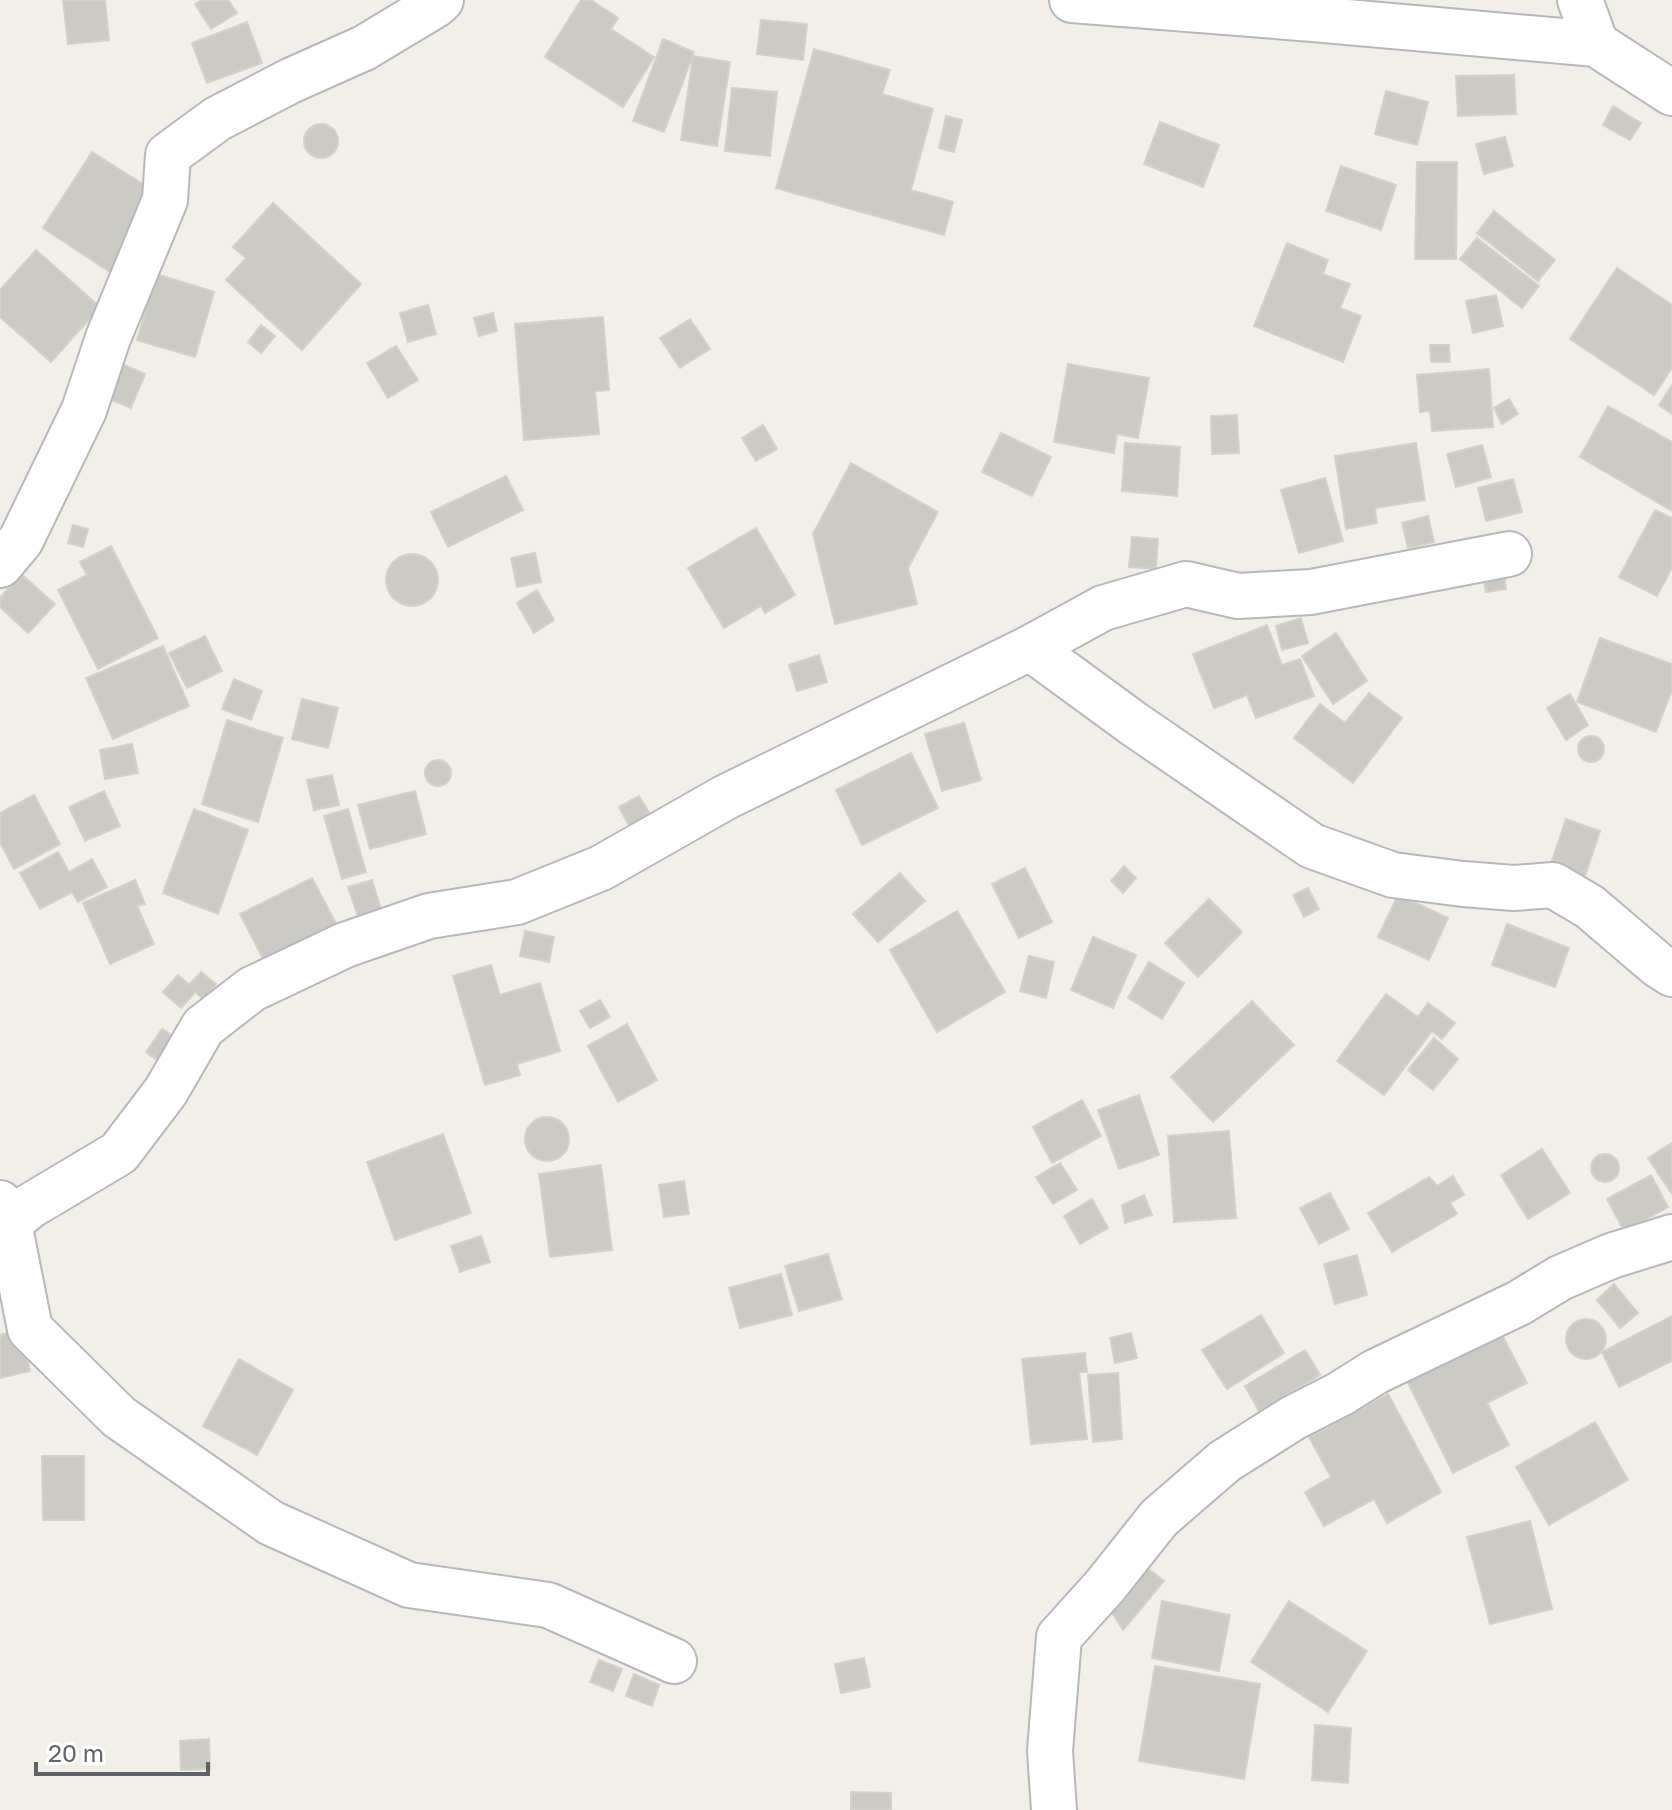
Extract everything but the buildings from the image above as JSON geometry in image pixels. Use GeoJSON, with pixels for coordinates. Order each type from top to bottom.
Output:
{"type":"FeatureCollection","features":[{"type":"Feature","properties":{"kind":"street"},"geometry":{"type":"LineString","coordinates":[[0,565],[21,540],[84,410],[108,338],[165,200],[168,155],[217,119],[290,81],[364,48],[441,0]]}},
{"type":"Feature","properties":{"kind":"street"},"geometry":{"type":"LineString","coordinates":[[1072,0],[1596,44],[1672,93]]}},
{"type":"Feature","properties":{"kind":"street"},"geometry":{"type":"LineString","coordinates":[[1580,0],[1596,44]]}},
{"type":"Feature","properties":{"kind":"street"},"geometry":{"type":"LineString","coordinates":[[674,1661],[548,1605],[409,1585],[271,1523],[119,1417],[30,1329],[5,1213],[30,1206],[119,1153],[166,1091],[203,1027],[252,989],[345,945],[429,916],[517,902],[601,868],[726,797],[1030,648],[1103,608],[1186,584],[1238,596],[1311,592],[1509,554]]}},
{"type":"Feature","properties":{"kind":"street"},"geometry":{"type":"LineString","coordinates":[[1030,648],[1134,724],[1312,846],[1393,875],[1514,888],[1553,885],[1590,907],[1672,974]]}},
{"type":"Feature","properties":{"kind":"street"},"geometry":{"type":"LineString","coordinates":[[1054,1810],[1050,1751],[1059,1637],[1105,1586],[1159,1518],[1225,1461],[1375,1372],[1519,1303],[1560,1278],[1611,1256],[1672,1237]]}}]}
